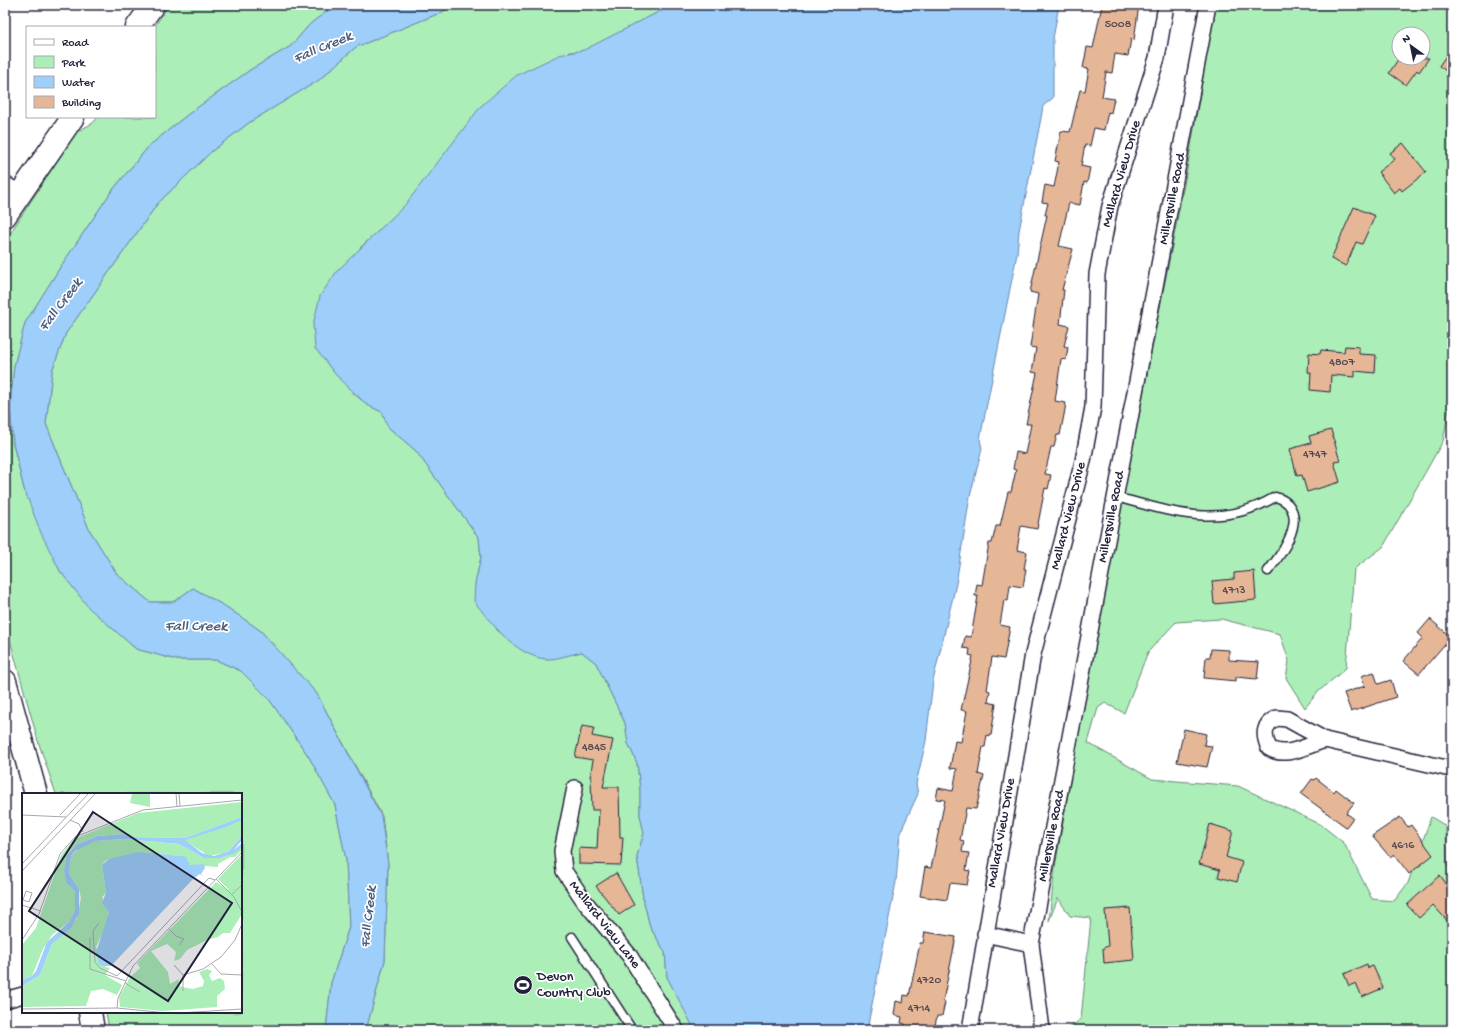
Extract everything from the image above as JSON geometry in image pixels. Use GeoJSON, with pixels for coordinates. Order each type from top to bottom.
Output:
{"type":"FeatureCollection","features":[{"type":"Feature","properties":{"kind":"main road"},"geometry":{"type":"LineString","coordinates":[[138,26],[153,5]]}},
{"type":"Feature","properties":{"kind":"main road"},"geometry":{"type":"LineString","coordinates":[[5,216],[12,188],[72,118]]}},
{"type":"Feature","properties":{"kind":"main road"},"geometry":{"type":"LineString","coordinates":[[5,681],[36,793]]}},
{"type":"Feature","properties":{"kind":"main road"},"geometry":{"type":"LineString","coordinates":[[90,1013],[93,1030]]}},
{"type":"Feature","properties":{"kind":"street","name":"Mallard View Drive"},"geometry":{"type":"LineString","coordinates":[[970,1030],[1033,654],[1083,461],[1093,407],[1097,274],[1110,206],[1157,58],[1166,5]]}},
{"type":"Feature","properties":{"kind":"street","name":"Millersville Road"},"geometry":{"type":"LineString","coordinates":[[1042,1030],[1031,944],[1208,5]]}},
{"type":"Feature","properties":{"kind":"street"},"geometry":{"type":"LineString","coordinates":[[1325,740],[1450,770]]}},
{"type":"Feature","properties":{"kind":"street","name":"Mallard View Lane"},"geometry":{"type":"LineString","coordinates":[[575,788],[562,851],[564,871],[585,902],[629,955],[676,1030]]}},
{"type":"Feature","properties":{"kind":"street"},"geometry":{"type":"LineString","coordinates":[[985,934],[1031,944]]}},
{"type":"Feature","properties":{"kind":"street"},"geometry":{"type":"LineString","coordinates":[[5,1000],[22,995]]}},
{"type":"Feature","properties":{"kind":"lane"},"geometry":{"type":"LineString","coordinates":[[1116,497],[1168,511],[1192,516],[1209,517],[1247,511],[1275,497],[1280,498],[1288,504],[1293,513],[1292,531],[1284,547],[1268,571]]}},
{"type":"Feature","properties":{"kind":"lane"},"geometry":{"type":"LineString","coordinates":[[572,937],[632,1030]]}},
{"type":"Feature","properties":{"kind":"green space"},"geometry":{"type":"Polygon","coordinates":[[[169,5],[335,5],[310,24],[291,46],[250,70],[187,115],[149,146],[111,192],[25,323],[14,366],[10,407],[13,444],[24,489],[60,571],[89,607],[136,649],[177,660],[216,660],[241,671],[269,699],[309,757],[335,805],[346,860],[349,927],[331,983],[326,1030],[109,1030],[106,1013],[242,1013],[242,793],[56,793],[38,741],[5,622],[5,241],[76,132],[93,123],[97,118],[156,118],[156,26],[155,26],[169,5]]]}},
{"type":"Feature","properties":{"kind":"green space"},"geometry":{"type":"Polygon","coordinates":[[[455,5],[672,5],[584,51],[570,52],[360,248],[315,348],[353,393],[372,407],[382,412],[388,427],[416,451],[479,538],[481,557],[475,584],[497,630],[527,653],[546,659],[582,652],[596,663],[625,723],[628,743],[637,763],[640,789],[640,815],[644,833],[637,856],[643,898],[650,927],[665,952],[667,977],[696,1030],[366,1030],[385,960],[388,864],[382,816],[317,694],[261,631],[228,608],[193,588],[173,602],[150,602],[117,574],[89,529],[46,424],[52,371],[66,333],[158,203],[212,151],[250,122],[319,80],[356,47],[440,13],[455,5]]]}},
{"type":"Feature","properties":{"kind":"green space"},"geometry":{"type":"Polygon","coordinates":[[[1215,5],[1452,5],[1452,393],[1443,441],[1383,547],[1354,569],[1346,668],[1318,692],[1305,708],[1286,678],[1289,661],[1280,634],[1221,619],[1176,622],[1148,652],[1124,713],[1105,703],[1098,708],[1088,743],[1152,779],[1238,786],[1320,824],[1344,843],[1372,899],[1394,901],[1408,883],[1431,817],[1446,826],[1447,866],[1452,866],[1452,1030],[1067,1030],[1081,1019],[1091,918],[1070,916],[1058,898],[1049,921],[1055,867],[1091,662],[1188,164],[1215,5]]]}},
{"type":"Feature","properties":{"kind":"water","name":"Fall Creek"},"geometry":{"type":"Polygon","coordinates":[[[335,5],[455,5],[440,13],[356,47],[319,80],[250,122],[212,151],[158,203],[66,333],[52,371],[46,424],[89,529],[117,574],[150,602],[173,602],[193,588],[228,608],[261,631],[317,694],[381,816],[388,864],[385,960],[366,1030],[326,1030],[331,983],[349,927],[346,860],[335,805],[309,757],[269,699],[241,671],[216,660],[177,660],[136,649],[89,608],[60,571],[41,533],[24,489],[13,443],[10,407],[14,366],[25,323],[111,192],[149,146],[187,115],[250,70],[291,46],[310,24],[335,5]]]}},
{"type":"Feature","properties":{"kind":"water"},"geometry":{"type":"Polygon","coordinates":[[[672,5],[1059,5],[1053,39],[1053,98],[1043,106],[1019,231],[1017,254],[980,439],[982,449],[970,496],[956,584],[933,681],[926,741],[916,784],[918,794],[900,833],[896,882],[867,1030],[696,1030],[693,1027],[667,977],[665,952],[650,927],[643,898],[637,856],[644,833],[640,815],[640,789],[637,763],[628,743],[625,723],[596,663],[582,652],[549,659],[534,656],[514,645],[496,628],[474,601],[475,584],[481,557],[479,538],[416,451],[388,427],[382,412],[367,405],[335,374],[315,348],[313,325],[320,296],[337,271],[405,205],[481,106],[517,75],[559,55],[584,50],[672,5]]]}},
{"type":"Feature","properties":{"kind":"building"},"geometry":{"type":"Polygon","coordinates":[[[1102,5],[1139,5],[1134,40],[1131,39],[1128,56],[1115,54],[1112,73],[1106,72],[1102,97],[1114,99],[1111,113],[1108,112],[1104,130],[1094,128],[1090,146],[1085,145],[1081,166],[1090,168],[1087,183],[1084,182],[1080,205],[1069,203],[1059,246],[1073,249],[1062,290],[1064,290],[1060,324],[1069,326],[1064,346],[1068,347],[1066,360],[1061,359],[1055,401],[1066,403],[1060,435],[1057,435],[1054,447],[1051,447],[1045,474],[1051,475],[1048,489],[1045,488],[1037,529],[1021,526],[1017,550],[1027,552],[1024,569],[1026,569],[1023,587],[1010,585],[1008,601],[1004,600],[1000,625],[1010,627],[1004,659],[992,657],[987,690],[990,691],[988,702],[996,704],[991,736],[987,735],[985,747],[983,747],[978,774],[984,776],[976,809],[966,808],[960,840],[964,841],[962,852],[969,853],[966,870],[970,871],[967,885],[950,883],[947,900],[920,896],[925,867],[931,868],[945,800],[936,799],[938,788],[953,791],[957,769],[950,768],[955,741],[961,742],[967,711],[961,710],[973,656],[969,655],[970,649],[963,648],[965,636],[971,637],[978,596],[975,596],[977,584],[982,585],[989,543],[992,543],[996,526],[1000,526],[1008,492],[1011,492],[1016,470],[1013,469],[1016,452],[1025,454],[1031,424],[1026,424],[1037,373],[1032,372],[1036,348],[1030,347],[1038,294],[1030,292],[1047,215],[1045,215],[1048,203],[1042,202],[1045,185],[1054,187],[1059,162],[1055,161],[1061,131],[1070,132],[1080,90],[1085,91],[1089,69],[1083,68],[1087,47],[1093,48],[1102,5]]]}},
{"type":"Feature","properties":{"kind":"building"},"geometry":{"type":"Polygon","coordinates":[[[1452,47],[1452,75],[1439,66],[1452,47]]]}},
{"type":"Feature","properties":{"kind":"building"},"geometry":{"type":"Polygon","coordinates":[[[1394,66],[1423,66],[1419,72],[1417,70],[1406,85],[1389,73],[1394,66]]]}},
{"type":"Feature","properties":{"kind":"building"},"geometry":{"type":"Polygon","coordinates":[[[1403,143],[1426,172],[1402,191],[1400,188],[1394,193],[1378,172],[1395,159],[1390,153],[1403,143]]]}},
{"type":"Feature","properties":{"kind":"building"},"geometry":{"type":"Polygon","coordinates":[[[1354,207],[1375,216],[1362,244],[1356,242],[1346,266],[1331,259],[1354,207]]]}},
{"type":"Feature","properties":{"kind":"building"},"geometry":{"type":"Polygon","coordinates":[[[1345,346],[1359,347],[1359,354],[1376,355],[1375,373],[1355,371],[1355,377],[1331,375],[1330,392],[1310,390],[1311,373],[1308,372],[1309,353],[1320,354],[1321,350],[1344,352],[1345,346]]]}},
{"type":"Feature","properties":{"kind":"building"},"geometry":{"type":"Polygon","coordinates":[[[1331,430],[1340,461],[1334,462],[1340,482],[1307,492],[1302,475],[1297,476],[1290,449],[1311,443],[1309,436],[1331,430]]]}},
{"type":"Feature","properties":{"kind":"building"},"geometry":{"type":"Polygon","coordinates":[[[1254,571],[1256,600],[1214,604],[1212,581],[1234,579],[1234,573],[1254,571]]]}},
{"type":"Feature","properties":{"kind":"building"},"geometry":{"type":"Polygon","coordinates":[[[1430,619],[1451,637],[1419,674],[1403,661],[1423,638],[1418,633],[1430,619]]]}},
{"type":"Feature","properties":{"kind":"building"},"geometry":{"type":"Polygon","coordinates":[[[1211,649],[1229,650],[1229,660],[1259,662],[1257,679],[1236,677],[1236,681],[1204,678],[1206,657],[1210,657],[1211,649]]]}},
{"type":"Feature","properties":{"kind":"building"},"geometry":{"type":"Polygon","coordinates":[[[1374,672],[1378,684],[1391,680],[1396,697],[1351,712],[1344,693],[1365,686],[1361,676],[1374,672]]]}},
{"type":"Feature","properties":{"kind":"building"},"geometry":{"type":"Polygon","coordinates":[[[582,726],[594,728],[592,736],[613,740],[603,787],[619,787],[620,837],[623,837],[621,865],[579,864],[579,848],[597,849],[599,810],[592,810],[590,777],[593,760],[575,757],[582,726]]]}},
{"type":"Feature","properties":{"kind":"building"},"geometry":{"type":"Polygon","coordinates":[[[1184,729],[1206,734],[1204,745],[1212,746],[1207,767],[1177,762],[1184,729]]]}},
{"type":"Feature","properties":{"kind":"building"},"geometry":{"type":"Polygon","coordinates":[[[1316,778],[1334,792],[1336,789],[1354,803],[1346,813],[1353,818],[1346,827],[1301,794],[1312,779],[1314,780],[1316,778]]]}},
{"type":"Feature","properties":{"kind":"building"},"geometry":{"type":"Polygon","coordinates":[[[1400,817],[1408,827],[1411,825],[1433,855],[1409,874],[1394,854],[1390,857],[1372,836],[1400,817]]]}},
{"type":"Feature","properties":{"kind":"building"},"geometry":{"type":"Polygon","coordinates":[[[1210,824],[1233,831],[1226,857],[1242,862],[1237,882],[1218,877],[1220,870],[1199,864],[1210,824]]]}},
{"type":"Feature","properties":{"kind":"building"},"geometry":{"type":"Polygon","coordinates":[[[616,873],[634,905],[619,915],[596,886],[616,873]]]}},
{"type":"Feature","properties":{"kind":"building"},"geometry":{"type":"Polygon","coordinates":[[[1440,875],[1452,892],[1452,926],[1433,905],[1419,918],[1407,905],[1440,875]]]}},
{"type":"Feature","properties":{"kind":"building"},"geometry":{"type":"Polygon","coordinates":[[[1130,908],[1134,960],[1104,963],[1103,948],[1108,946],[1105,910],[1130,908]]]}},
{"type":"Feature","properties":{"kind":"building"},"geometry":{"type":"Polygon","coordinates":[[[925,932],[956,937],[943,1001],[945,1002],[942,1016],[937,1016],[934,1030],[904,1030],[905,1024],[901,1023],[902,1017],[894,1015],[896,1001],[903,1003],[904,995],[909,996],[920,943],[923,943],[925,932]]]}},
{"type":"Feature","properties":{"kind":"building"},"geometry":{"type":"Polygon","coordinates":[[[1367,964],[1368,968],[1373,966],[1383,988],[1362,997],[1356,983],[1349,986],[1344,974],[1367,964]]]}},
{"type":"Feature","properties":{"kind":"place","name":"Devon Country Club"},"geometry":{"type":"Point","coordinates":[523,985]}}]}
